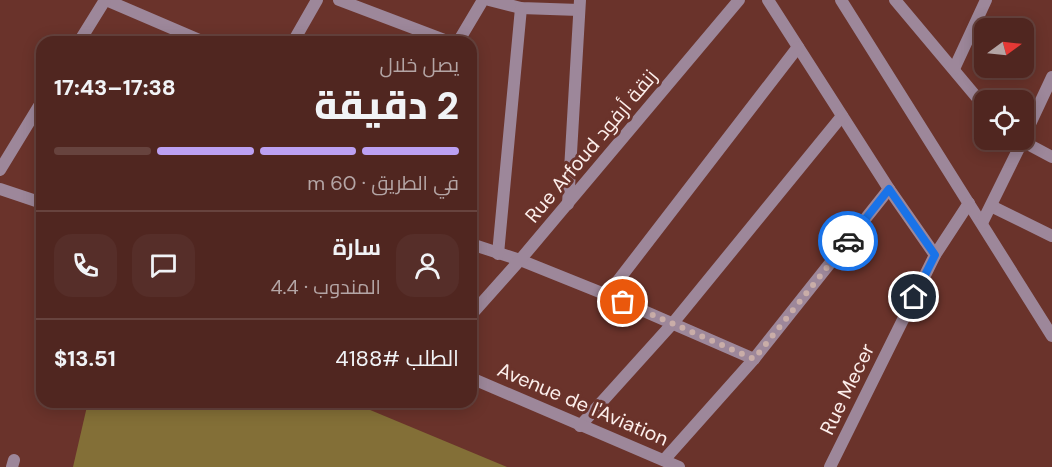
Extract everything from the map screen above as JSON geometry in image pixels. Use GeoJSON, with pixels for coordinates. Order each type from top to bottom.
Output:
{"type":"FeatureCollection","features":[{"type":"Feature","properties":{"kind":"street"},"geometry":{"type":"LineString","coordinates":[[83,36],[106,0],[190,36]]}},
{"type":"Feature","properties":{"kind":"street"},"geometry":{"type":"LineString","coordinates":[[297,36],[318,0]]}},
{"type":"Feature","properties":{"kind":"street"},"geometry":{"type":"LineString","coordinates":[[339,0],[434,36]]}},
{"type":"Feature","properties":{"kind":"street"},"geometry":{"type":"LineString","coordinates":[[464,36],[483,0]]}},
{"type":"Feature","properties":{"kind":"street"},"geometry":{"type":"LineString","coordinates":[[489,0],[521,8],[580,5],[568,204]]}},
{"type":"Feature","properties":{"kind":"street","name":"Rue Arfoud زنقة أرفود"},"geometry":{"type":"LineString","coordinates":[[477,308],[740,0]]}},
{"type":"Feature","properties":{"kind":"street"},"geometry":{"type":"LineString","coordinates":[[768,0],[889,189],[935,255]]}},
{"type":"Feature","properties":{"kind":"street"},"geometry":{"type":"LineString","coordinates":[[841,0],[1052,336]]}},
{"type":"Feature","properties":{"kind":"street"},"geometry":{"type":"LineString","coordinates":[[895,0],[974,94]]}},
{"type":"Feature","properties":{"kind":"street"},"geometry":{"type":"LineString","coordinates":[[954,69],[986,0]]}},
{"type":"Feature","properties":{"kind":"street"},"geometry":{"type":"LineString","coordinates":[[498,254],[521,8]]}},
{"type":"Feature","properties":{"kind":"street"},"geometry":{"type":"LineString","coordinates":[[607,295],[798,47]]}},
{"type":"Feature","properties":{"kind":"street"},"geometry":{"type":"LineString","coordinates":[[1034,114],[1052,77]]}},
{"type":"Feature","properties":{"kind":"street"},"geometry":{"type":"LineString","coordinates":[[0,170],[36,111]]}},
{"type":"Feature","properties":{"kind":"street"},"geometry":{"type":"LineString","coordinates":[[580,426],[673,323],[842,116]]}},
{"type":"Feature","properties":{"kind":"street"},"geometry":{"type":"LineString","coordinates":[[1034,144],[1052,157]]}},
{"type":"Feature","properties":{"kind":"street"},"geometry":{"type":"LineString","coordinates":[[982,224],[1017,150]]}},
{"type":"Feature","properties":{"kind":"street"},"geometry":{"type":"LineString","coordinates":[[0,189],[36,201]]}},
{"type":"Feature","properties":{"kind":"street"},"geometry":{"type":"LineString","coordinates":[[664,460],[754,359],[889,189]]}},
{"type":"Feature","properties":{"kind":"street","name":"Rue Mecer"},"geometry":{"type":"LineString","coordinates":[[830,467],[935,255],[969,203]]}},
{"type":"Feature","properties":{"kind":"street"},"geometry":{"type":"LineString","coordinates":[[991,206],[1052,236]]}},
{"type":"Feature","properties":{"kind":"street"},"geometry":{"type":"LineString","coordinates":[[477,246],[520,260],[607,295],[754,359]]}},
{"type":"Feature","properties":{"kind":"street","name":"Avenue de l'Aviation"},"geometry":{"type":"LineString","coordinates":[[477,381],[679,467]]}},
{"type":"Feature","properties":{"kind":"shaded area"},"geometry":{"type":"Polygon","coordinates":[[[87,408],[365,408],[507,467],[73,467],[87,408]]]}},
{"type":"Feature","properties":{"kind":"way so far"},"geometry":{"type":"LineString","coordinates":[[623,302],[754,359],[848,241]]}},
{"type":"Feature","properties":{"kind":"route"},"geometry":{"type":"LineString","coordinates":[[848,241],[889,189],[935,255],[914,297]]}}]}
